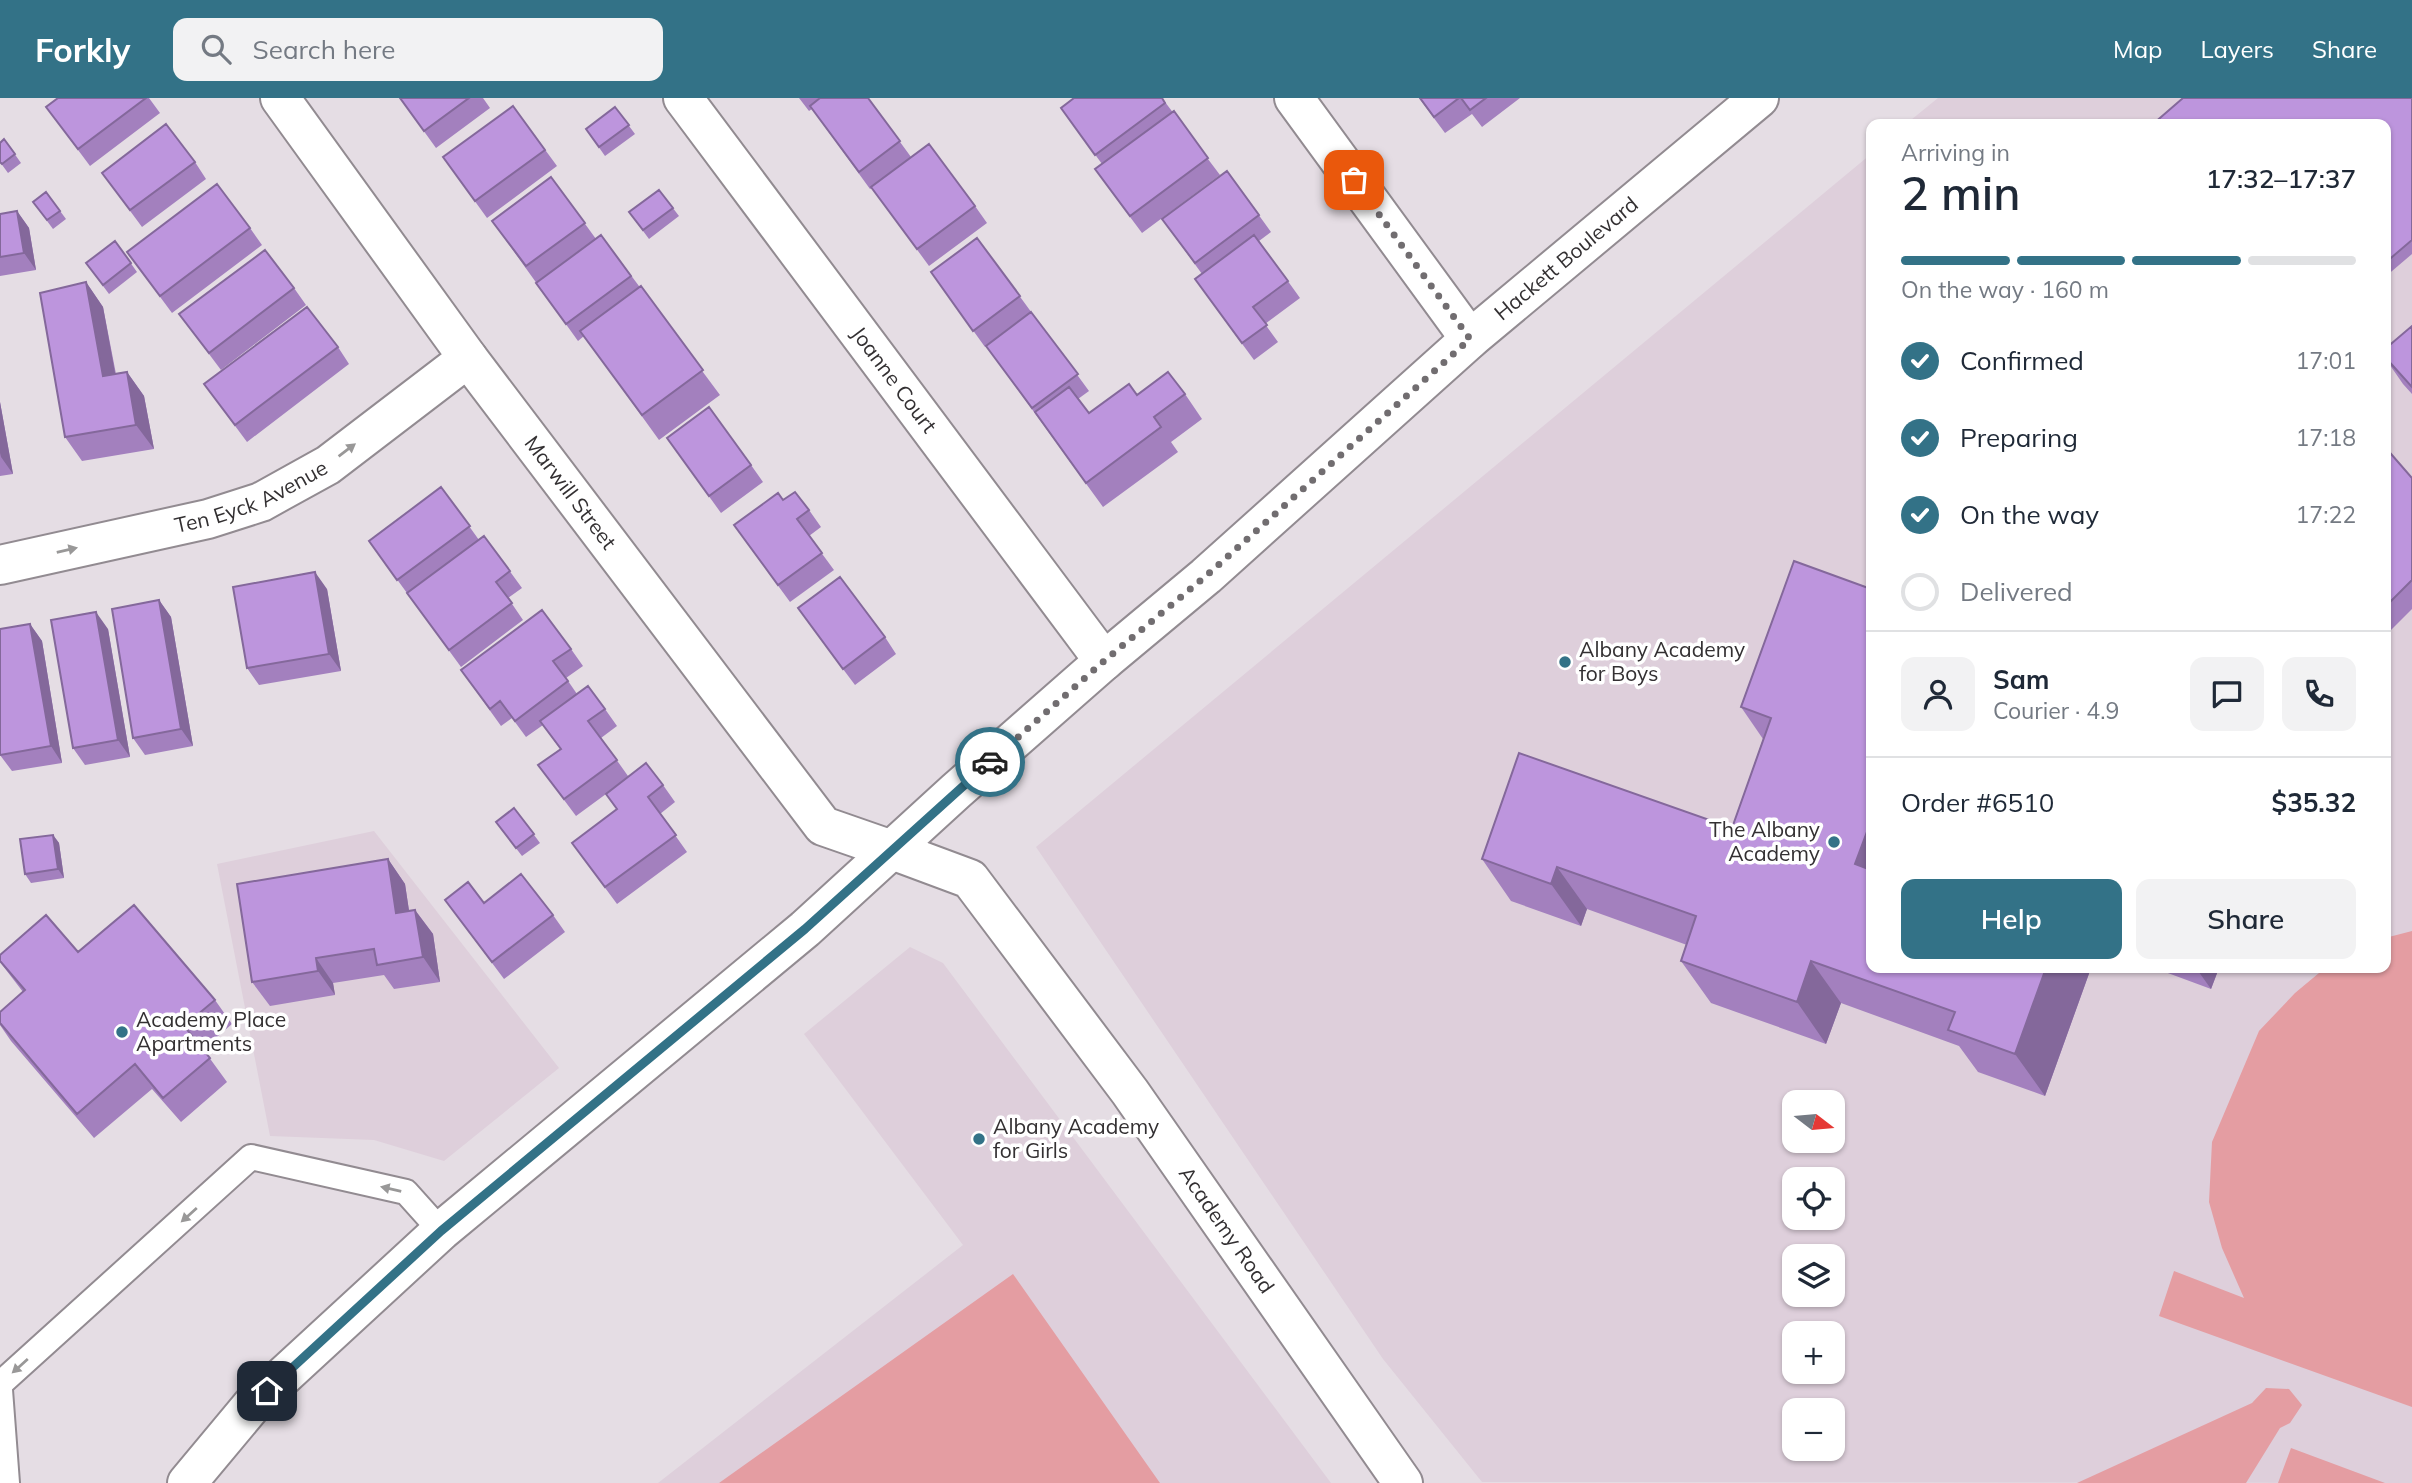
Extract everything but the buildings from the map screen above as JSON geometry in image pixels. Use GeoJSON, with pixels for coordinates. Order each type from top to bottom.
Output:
{"type":"FeatureCollection","features":[{"type":"Feature","properties":{"kind":"street","name":"Marwill Street"},"geometry":{"type":"LineString","coordinates":[[280,98],[468,358],[823,826],[892,850]]}},
{"type":"Feature","properties":{"kind":"street","name":"Joanne Court"},"geometry":{"type":"LineString","coordinates":[[683,98],[1104,661]]}},
{"type":"Feature","properties":{"kind":"street"},"geometry":{"type":"LineString","coordinates":[[1294,98],[1470,339]]}},
{"type":"Feature","properties":{"kind":"street","name":"Hackett Boulevard"},"geometry":{"type":"LineString","coordinates":[[187,1483],[252,1405],[441,1231],[805,929],[1470,339],[1759,98]]}},
{"type":"Feature","properties":{"kind":"street","name":"Ten Eyck Avenue"},"geometry":{"type":"LineString","coordinates":[[0,565],[208,519],[261,502],[328,465],[468,358]]}},
{"type":"Feature","properties":{"kind":"street","name":"Academy Road"},"geometry":{"type":"LineString","coordinates":[[892,850],[970,879],[1130,1091],[1403,1483]]}},
{"type":"Feature","properties":{"kind":"lane"},"geometry":{"type":"LineString","coordinates":[[0,1384],[251,1157],[407,1192],[441,1231]]}},
{"type":"Feature","properties":{"kind":"lane"},"geometry":{"type":"LineString","coordinates":[[0,1390],[7,1483]]}},
{"type":"Feature","properties":{"kind":"shaded area","name":"Albany Academy for Boys"},"geometry":{"type":"Polygon","coordinates":[[[1938,98],[2412,98],[2412,1483],[1482,1482],[1383,1359],[1036,847],[1866,158],[1866,973],[2391,973],[2391,119],[1912,119],[1938,98]]]}},
{"type":"Feature","properties":{"kind":"shaded area"},"geometry":{"type":"Polygon","coordinates":[[[374,831],[559,1068],[444,1161],[374,1140],[270,1136],[217,864],[374,831]]]}},
{"type":"Feature","properties":{"kind":"shaded area"},"geometry":{"type":"Polygon","coordinates":[[[2412,931],[2412,1407],[2159,1316],[2174,1271],[2244,1298],[2222,1248],[2209,1202],[2212,1142],[2259,1031],[2295,993],[2319,973],[2391,973],[2391,936],[2412,931]]]}},
{"type":"Feature","properties":{"kind":"shaded area","name":"Albany Academy for Girls"},"geometry":{"type":"Polygon","coordinates":[[[910,947],[943,963],[1331,1483],[658,1483],[963,1245],[804,1034],[910,947]]]}},
{"type":"Feature","properties":{"kind":"shaded area"},"geometry":{"type":"Polygon","coordinates":[[[1013,1274],[1160,1483],[719,1483],[1013,1274]]]}},
{"type":"Feature","properties":{"kind":"shaded area"},"geometry":{"type":"Polygon","coordinates":[[[2266,1388],[2289,1389],[2302,1405],[2290,1423],[2280,1428],[2246,1483],[2077,1483],[2252,1403],[2266,1388]]]}},
{"type":"Feature","properties":{"kind":"shaded area"},"geometry":{"type":"Polygon","coordinates":[[[2291,1448],[2385,1483],[2278,1483],[2291,1448]]]}},
{"type":"Feature","properties":{"kind":"way so far"},"geometry":{"type":"LineString","coordinates":[[990,762],[1104,661],[1206,576],[1470,339],[1354,180]]}},
{"type":"Feature","properties":{"kind":"place","name":"Albany Academy for Boys"},"geometry":{"type":"Point","coordinates":[1565,662]}},
{"type":"Feature","properties":{"kind":"place","name":"The Albany Academy"},"geometry":{"type":"Point","coordinates":[1834,842]}},
{"type":"Feature","properties":{"kind":"place","name":"Academy Place Apartments"},"geometry":{"type":"Point","coordinates":[122,1032]}},
{"type":"Feature","properties":{"kind":"place","name":"Albany Academy for Girls"},"geometry":{"type":"Point","coordinates":[979,1139]}},
{"type":"Feature","properties":{"kind":"route"},"geometry":{"type":"LineString","coordinates":[[267,1391],[441,1231],[805,929],[990,762]]}}]}
